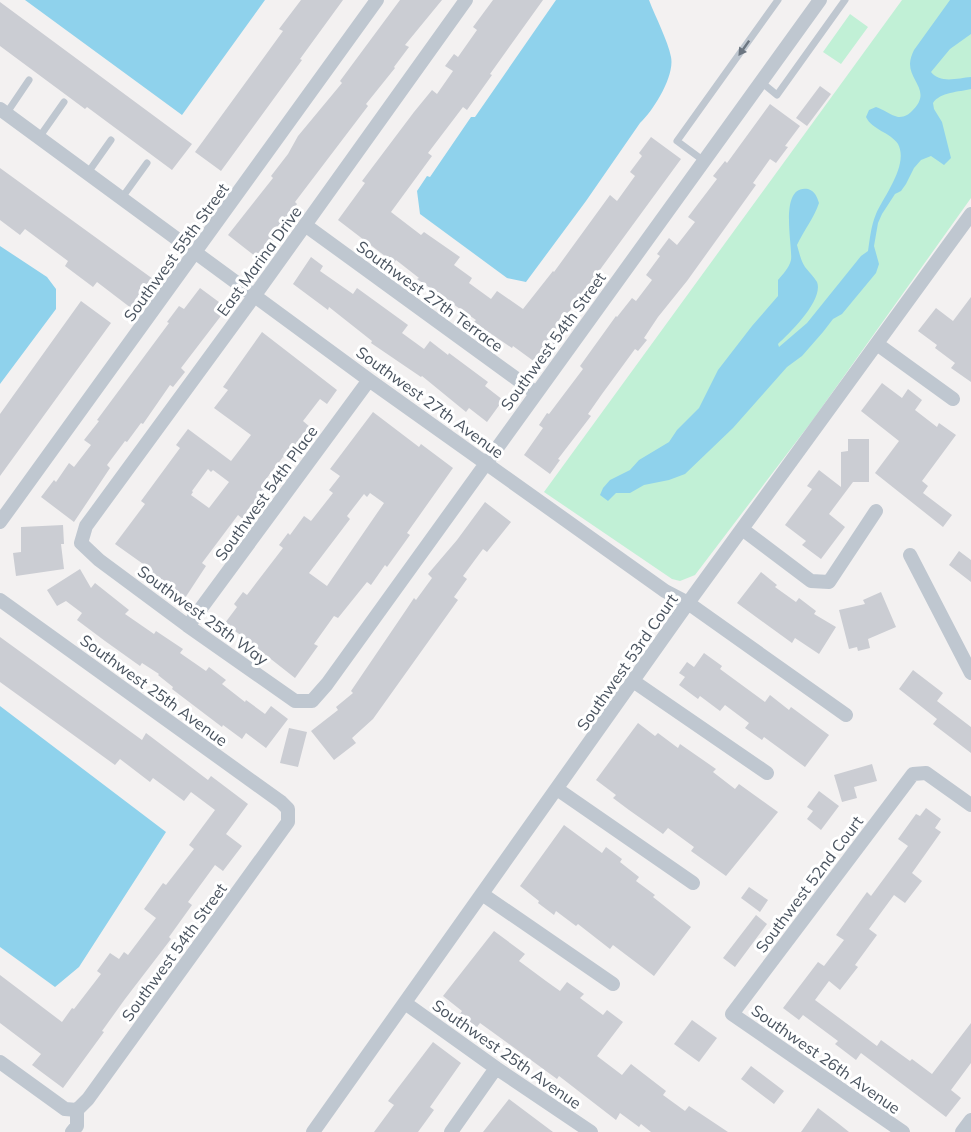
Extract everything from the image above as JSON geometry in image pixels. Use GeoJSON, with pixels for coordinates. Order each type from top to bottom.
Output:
{"type":"FeatureCollection","features":[{"type":"Feature","properties":{"kind":"street","name":"Southwest 55th Street"},"geometry":{"type":"LineString","coordinates":[[0,522],[377,0]]}},
{"type":"Feature","properties":{"kind":"street","name":"East Marina Drive"},"geometry":{"type":"LineString","coordinates":[[81,543],[86,526],[466,0]]}},
{"type":"Feature","properties":{"kind":"street","name":"Southwest 54th Street"},"geometry":{"type":"LineString","coordinates":[[312,701],[327,684],[820,0]]}},
{"type":"Feature","properties":{"kind":"street","name":"Southwest 27th Avenue"},"geometry":{"type":"LineString","coordinates":[[3,112],[369,380],[665,591],[688,603],[846,715]]}},
{"type":"Feature","properties":{"kind":"street","name":"Southwest 53rd Court"},"geometry":{"type":"LineString","coordinates":[[313,1132],[688,603],[877,344],[965,232],[971,213]]}},
{"type":"Feature","properties":{"kind":"street","name":"Southwest 27th Terrace"},"geometry":{"type":"LineString","coordinates":[[305,225],[536,393]]}},
{"type":"Feature","properties":{"kind":"street"},"geometry":{"type":"LineString","coordinates":[[877,344],[953,399]]}},
{"type":"Feature","properties":{"kind":"street","name":"Southwest 54th Place"},"geometry":{"type":"LineString","coordinates":[[188,626],[369,380]]}},
{"type":"Feature","properties":{"kind":"street"},"geometry":{"type":"LineString","coordinates":[[742,530],[810,581],[829,582],[876,511]]}},
{"type":"Feature","properties":{"kind":"street","name":"Southwest 25th Way"},"geometry":{"type":"LineString","coordinates":[[81,543],[99,560],[188,626],[295,701],[312,701]]}},
{"type":"Feature","properties":{"kind":"street"},"geometry":{"type":"LineString","coordinates":[[910,555],[971,673]]}},
{"type":"Feature","properties":{"kind":"street","name":"Southwest 25th Avenue"},"geometry":{"type":"LineString","coordinates":[[0,600],[288,809]]}},
{"type":"Feature","properties":{"kind":"street"},"geometry":{"type":"LineString","coordinates":[[633,681],[767,773]]}},
{"type":"Feature","properties":{"kind":"street","name":"Southwest 52nd Court"},"geometry":{"type":"LineString","coordinates":[[732,1014],[913,774],[926,773],[971,805]]}},
{"type":"Feature","properties":{"kind":"street"},"geometry":{"type":"LineString","coordinates":[[557,789],[693,883]]}},
{"type":"Feature","properties":{"kind":"street","name":"Southwest 54th Street"},"geometry":{"type":"LineString","coordinates":[[77,1110],[88,1099],[288,822],[288,809]]}},
{"type":"Feature","properties":{"kind":"street"},"geometry":{"type":"LineString","coordinates":[[482,894],[613,984]]}},
{"type":"Feature","properties":{"kind":"street","name":"Southwest 25th Avenue"},"geometry":{"type":"LineString","coordinates":[[405,1003],[591,1132]]}},
{"type":"Feature","properties":{"kind":"street","name":"Southwest 26th Avenue"},"geometry":{"type":"LineString","coordinates":[[732,1014],[903,1132]]}},
{"type":"Feature","properties":{"kind":"street"},"geometry":{"type":"LineString","coordinates":[[0,1062],[65,1109],[77,1110],[77,1125],[72,1132]]}},
{"type":"Feature","properties":{"kind":"street"},"geometry":{"type":"LineString","coordinates":[[451,1132],[496,1068]]}},
{"type":"Feature","properties":{"kind":"street"},"geometry":{"type":"LineString","coordinates":[[962,1132],[971,1120]]}},
{"type":"Feature","properties":{"kind":"lane"},"geometry":{"type":"LineString","coordinates":[[704,161],[677,141],[778,0]]}},
{"type":"Feature","properties":{"kind":"lane"},"geometry":{"type":"LineString","coordinates":[[761,82],[777,95],[845,0]]}},
{"type":"Feature","properties":{"kind":"lane"},"geometry":{"type":"LineString","coordinates":[[3,112],[29,80]]}},
{"type":"Feature","properties":{"kind":"lane"},"geometry":{"type":"LineString","coordinates":[[38,139],[64,102]]}},
{"type":"Feature","properties":{"kind":"lane"},"geometry":{"type":"LineString","coordinates":[[87,174],[111,140]]}},
{"type":"Feature","properties":{"kind":"lane"},"geometry":{"type":"LineString","coordinates":[[121,199],[147,163]]}},
{"type":"Feature","properties":{"kind":"green space"},"geometry":{"type":"Polygon","coordinates":[[[902,0],[971,0],[971,198],[812,421],[695,575],[680,581],[672,579],[544,492],[902,0]]]}},
{"type":"Feature","properties":{"kind":"green space"},"geometry":{"type":"Polygon","coordinates":[[[850,14],[868,27],[841,64],[823,52],[850,14]]]}},
{"type":"Feature","properties":{"kind":"water"},"geometry":{"type":"Polygon","coordinates":[[[25,0],[265,0],[182,115],[25,0]]]}},
{"type":"Feature","properties":{"kind":"water"},"geometry":{"type":"Polygon","coordinates":[[[556,0],[649,0],[667,44],[671,65],[670,74],[657,102],[526,282],[507,278],[420,214],[417,191],[427,176],[430,177],[471,117],[475,117],[556,0]]]}},
{"type":"Feature","properties":{"kind":"water"},"geometry":{"type":"Polygon","coordinates":[[[950,0],[971,0],[971,34],[950,49],[931,72],[944,79],[971,77],[971,89],[945,95],[933,103],[942,122],[951,158],[944,165],[931,156],[921,160],[901,191],[895,194],[878,223],[874,246],[879,264],[876,273],[842,314],[833,319],[802,356],[787,367],[733,428],[685,474],[644,485],[630,493],[616,493],[608,501],[600,495],[603,488],[610,480],[630,470],[639,460],[669,442],[677,430],[699,408],[718,370],[778,296],[778,280],[791,260],[790,206],[793,196],[799,190],[812,191],[819,203],[797,245],[802,262],[817,282],[818,289],[816,298],[805,316],[778,344],[779,347],[807,323],[861,256],[868,251],[874,219],[898,171],[901,152],[895,140],[872,125],[866,117],[869,110],[876,107],[898,117],[903,116],[917,105],[920,93],[911,70],[911,57],[950,0]]]}},
{"type":"Feature","properties":{"kind":"water"},"geometry":{"type":"Polygon","coordinates":[[[0,246],[47,277],[56,289],[56,309],[0,384],[0,246]]]}},
{"type":"Feature","properties":{"kind":"water"},"geometry":{"type":"Polygon","coordinates":[[[0,706],[166,832],[79,967],[55,987],[0,947],[0,706]]]}},
{"type":"Feature","properties":{"kind":"building"},"geometry":{"type":"Polygon","coordinates":[[[301,0],[343,0],[221,171],[195,152],[283,31],[279,29],[301,0]]]}},
{"type":"Feature","properties":{"kind":"building"},"geometry":{"type":"Polygon","coordinates":[[[400,0],[442,0],[405,45],[409,47],[395,68],[295,202],[297,204],[260,260],[228,235],[273,178],[271,176],[298,136],[342,83],[340,81],[400,0]]]}},
{"type":"Feature","properties":{"kind":"building"},"geometry":{"type":"Polygon","coordinates":[[[493,0],[543,0],[467,110],[463,107],[428,153],[432,156],[391,212],[421,235],[424,232],[460,257],[454,265],[472,278],[469,283],[491,299],[497,291],[523,309],[554,272],[610,195],[617,201],[635,176],[630,172],[642,156],[639,153],[651,137],[681,159],[569,312],[571,313],[554,335],[559,338],[539,365],[474,322],[476,320],[417,279],[419,278],[396,260],[394,263],[338,220],[365,183],[362,181],[414,112],[432,90],[437,94],[453,71],[445,66],[454,54],[458,57],[477,30],[473,27],[493,0]]]}},
{"type":"Feature","properties":{"kind":"building"},"geometry":{"type":"Polygon","coordinates":[[[0,2],[192,144],[172,170],[0,46],[0,2]]]}},
{"type":"Feature","properties":{"kind":"building"},"geometry":{"type":"Polygon","coordinates":[[[820,86],[831,94],[807,126],[796,118],[820,86]]]}},
{"type":"Feature","properties":{"kind":"building"},"geometry":{"type":"Polygon","coordinates":[[[770,104],[800,126],[785,146],[788,147],[776,163],[770,159],[753,183],[756,185],[687,281],[658,317],[644,338],[647,340],[638,351],[635,349],[602,394],[588,414],[591,416],[558,459],[560,460],[550,474],[524,455],[543,428],[539,425],[583,369],[580,366],[616,316],[632,298],[636,301],[652,280],[646,275],[660,256],[657,254],[669,238],[677,245],[695,222],[688,217],[717,179],[713,176],[725,161],[727,163],[770,104]]]}},
{"type":"Feature","properties":{"kind":"building"},"geometry":{"type":"Polygon","coordinates":[[[0,168],[153,279],[131,308],[97,282],[93,287],[65,266],[68,261],[25,229],[20,235],[0,220],[0,168]]]}},
{"type":"Feature","properties":{"kind":"building"},"geometry":{"type":"Polygon","coordinates":[[[311,257],[323,266],[320,271],[353,294],[357,288],[408,325],[402,333],[424,349],[430,341],[488,382],[485,386],[503,400],[487,422],[469,408],[466,412],[422,376],[371,343],[372,341],[329,307],[328,310],[293,284],[311,257]]]}},
{"type":"Feature","properties":{"kind":"building"},"geometry":{"type":"Polygon","coordinates":[[[200,288],[227,308],[181,368],[185,372],[173,387],[170,385],[143,424],[141,423],[127,442],[125,441],[107,465],[110,468],[74,522],[41,497],[54,480],[56,482],[69,463],[74,467],[91,445],[84,440],[99,421],[97,420],[169,323],[167,322],[179,306],[184,309],[200,288]]]}},
{"type":"Feature","properties":{"kind":"building"},"geometry":{"type":"Polygon","coordinates":[[[971,297],[971,382],[951,368],[955,363],[935,348],[937,345],[918,331],[936,308],[953,321],[971,297]]]}},
{"type":"Feature","properties":{"kind":"building"},"geometry":{"type":"Polygon","coordinates":[[[81,301],[111,323],[0,476],[0,414],[81,301]]]}},
{"type":"Feature","properties":{"kind":"building"},"geometry":{"type":"Polygon","coordinates":[[[262,332],[337,390],[327,404],[320,399],[303,421],[310,427],[286,459],[283,457],[263,483],[267,486],[244,520],[238,515],[202,563],[206,566],[185,598],[152,573],[153,571],[115,544],[145,504],[141,501],[180,448],[176,445],[188,429],[231,461],[251,435],[214,408],[228,390],[223,387],[262,332]],[[208,469],[191,495],[209,508],[229,482],[213,470],[211,472],[208,469]]]}},
{"type":"Feature","properties":{"kind":"building"},"geometry":{"type":"Polygon","coordinates":[[[882,383],[902,398],[908,389],[922,400],[915,410],[937,427],[939,423],[956,435],[922,481],[928,486],[923,493],[952,515],[943,527],[875,473],[899,441],[861,411],[882,383]]]}},
{"type":"Feature","properties":{"kind":"building"},"geometry":{"type":"Polygon","coordinates":[[[373,412],[419,447],[421,444],[453,468],[407,533],[410,535],[387,567],[385,565],[371,585],[367,582],[338,618],[334,616],[314,644],[318,646],[295,678],[225,623],[237,607],[234,604],[243,592],[247,595],[283,548],[279,545],[288,533],[290,535],[304,516],[311,521],[333,493],[329,490],[340,476],[330,469],[373,412]],[[370,493],[367,497],[364,494],[347,516],[350,519],[309,573],[327,586],[384,503],[370,493]]]}},
{"type":"Feature","properties":{"kind":"building"},"geometry":{"type":"Polygon","coordinates":[[[848,439],[869,439],[869,482],[853,482],[829,514],[845,527],[821,559],[802,545],[806,541],[785,525],[812,489],[807,486],[819,470],[841,487],[841,452],[848,451],[848,439]]]}},
{"type":"Feature","properties":{"kind":"building"},"geometry":{"type":"Polygon","coordinates":[[[485,502],[511,522],[487,552],[483,549],[463,576],[467,579],[454,597],[458,600],[373,719],[352,738],[356,743],[334,760],[311,731],[338,710],[336,707],[353,693],[351,691],[414,598],[416,600],[432,578],[428,574],[485,502]]]}},
{"type":"Feature","properties":{"kind":"building"},"geometry":{"type":"Polygon","coordinates":[[[63,525],[64,544],[61,544],[64,569],[16,576],[13,553],[21,552],[21,527],[63,525]]]}},
{"type":"Feature","properties":{"kind":"building"},"geometry":{"type":"Polygon","coordinates":[[[959,551],[971,560],[971,582],[949,565],[959,551]]]}},
{"type":"Feature","properties":{"kind":"building"},"geometry":{"type":"Polygon","coordinates":[[[80,569],[91,588],[95,583],[129,610],[125,614],[154,634],[156,631],[183,649],[180,653],[206,671],[209,667],[226,680],[222,684],[245,702],[246,700],[265,714],[271,706],[288,719],[266,748],[246,733],[242,739],[223,725],[222,727],[172,689],[173,687],[159,674],[142,663],[140,666],[77,620],[82,613],[66,601],[57,606],[47,590],[80,569]]]}},
{"type":"Feature","properties":{"kind":"building"},"geometry":{"type":"Polygon","coordinates":[[[761,572],[777,585],[775,587],[796,602],[799,598],[816,611],[814,614],[836,627],[819,654],[795,638],[792,643],[737,603],[761,572]]]}},
{"type":"Feature","properties":{"kind":"building"},"geometry":{"type":"Polygon","coordinates":[[[881,592],[896,627],[868,639],[870,648],[858,651],[857,647],[849,649],[839,610],[865,604],[863,600],[881,592]]]}},
{"type":"Feature","properties":{"kind":"building"},"geometry":{"type":"Polygon","coordinates":[[[0,637],[142,740],[146,733],[208,780],[211,776],[248,804],[226,834],[242,846],[223,871],[215,865],[188,902],[192,905],[169,937],[171,939],[125,999],[63,1088],[32,1065],[41,1054],[0,1023],[0,975],[62,1022],[101,974],[97,971],[110,953],[119,959],[124,952],[128,955],[156,918],[144,909],[163,883],[166,885],[194,849],[189,845],[215,810],[191,792],[184,801],[153,778],[150,782],[120,759],[115,765],[0,682],[0,637]]]}},
{"type":"Feature","properties":{"kind":"building"},"geometry":{"type":"Polygon","coordinates":[[[704,653],[722,666],[720,669],[765,702],[770,695],[789,710],[791,707],[829,735],[805,767],[764,737],[762,740],[745,728],[749,723],[725,705],[720,711],[700,696],[698,699],[679,685],[685,677],[679,673],[687,662],[694,667],[704,653]]]}},
{"type":"Feature","properties":{"kind":"building"},"geometry":{"type":"Polygon","coordinates":[[[913,670],[943,693],[937,701],[971,727],[971,753],[933,724],[937,719],[899,689],[913,670]]]}},
{"type":"Feature","properties":{"kind":"building"},"geometry":{"type":"Polygon","coordinates":[[[638,723],[655,736],[658,733],[678,748],[680,744],[716,769],[713,772],[735,789],[739,784],[778,812],[726,876],[691,851],[694,847],[668,828],[663,834],[629,810],[613,798],[616,795],[596,780],[638,723]]]}},
{"type":"Feature","properties":{"kind":"building"},"geometry":{"type":"Polygon","coordinates":[[[289,728],[307,732],[298,767],[280,763],[289,728]]]}},
{"type":"Feature","properties":{"kind":"building"},"geometry":{"type":"Polygon","coordinates":[[[872,764],[877,781],[854,787],[857,798],[842,802],[834,775],[872,764]]]}},
{"type":"Feature","properties":{"kind":"building"},"geometry":{"type":"Polygon","coordinates":[[[819,791],[839,806],[821,830],[807,819],[813,811],[807,807],[819,791]]]}},
{"type":"Feature","properties":{"kind":"building"},"geometry":{"type":"Polygon","coordinates":[[[926,808],[941,819],[935,828],[941,832],[912,873],[922,881],[905,903],[894,895],[869,929],[877,935],[855,965],[858,967],[840,990],[829,981],[815,1000],[877,1046],[881,1040],[932,1074],[971,1023],[971,1063],[951,1090],[961,1098],[946,1117],[861,1053],[856,1060],[835,1044],[838,1041],[803,1015],[799,1020],[783,1008],[818,962],[824,966],[844,940],[836,935],[867,892],[871,896],[908,846],[898,839],[916,814],[920,816],[926,808]]]}},
{"type":"Feature","properties":{"kind":"building"},"geometry":{"type":"Polygon","coordinates":[[[564,825],[602,853],[606,847],[622,859],[620,862],[639,877],[636,881],[691,927],[654,976],[613,945],[610,949],[578,924],[576,926],[556,911],[554,915],[520,886],[564,825]]]}},
{"type":"Feature","properties":{"kind":"building"},"geometry":{"type":"Polygon","coordinates":[[[749,887],[768,900],[760,912],[741,898],[749,887]]]}},
{"type":"Feature","properties":{"kind":"building"},"geometry":{"type":"Polygon","coordinates":[[[756,915],[767,924],[735,967],[723,958],[756,915]]]}},
{"type":"Feature","properties":{"kind":"building"},"geometry":{"type":"Polygon","coordinates":[[[494,931],[525,954],[519,961],[560,991],[567,982],[584,994],[580,998],[603,1015],[607,1010],[623,1022],[597,1056],[622,1075],[631,1064],[666,1091],[663,1095],[685,1111],[689,1106],[728,1132],[651,1132],[641,1124],[639,1127],[620,1113],[616,1120],[559,1076],[557,1079],[480,1023],[477,1027],[460,1014],[462,1011],[443,996],[494,931]]]}},
{"type":"Feature","properties":{"kind":"building"},"geometry":{"type":"Polygon","coordinates":[[[692,1020],[717,1038],[699,1062],[674,1044],[692,1020]]]}},
{"type":"Feature","properties":{"kind":"building"},"geometry":{"type":"Polygon","coordinates":[[[433,1042],[461,1063],[430,1107],[434,1110],[418,1132],[374,1132],[394,1105],[388,1101],[433,1042]]]}},
{"type":"Feature","properties":{"kind":"building"},"geometry":{"type":"Polygon","coordinates":[[[751,1066],[784,1091],[774,1104],[741,1079],[751,1066]]]}},
{"type":"Feature","properties":{"kind":"building"},"geometry":{"type":"Polygon","coordinates":[[[509,1099],[553,1132],[483,1132],[509,1099]]]}},
{"type":"Feature","properties":{"kind":"building"},"geometry":{"type":"Polygon","coordinates":[[[818,1108],[839,1124],[849,1132],[801,1132],[818,1108]]]}}]}
